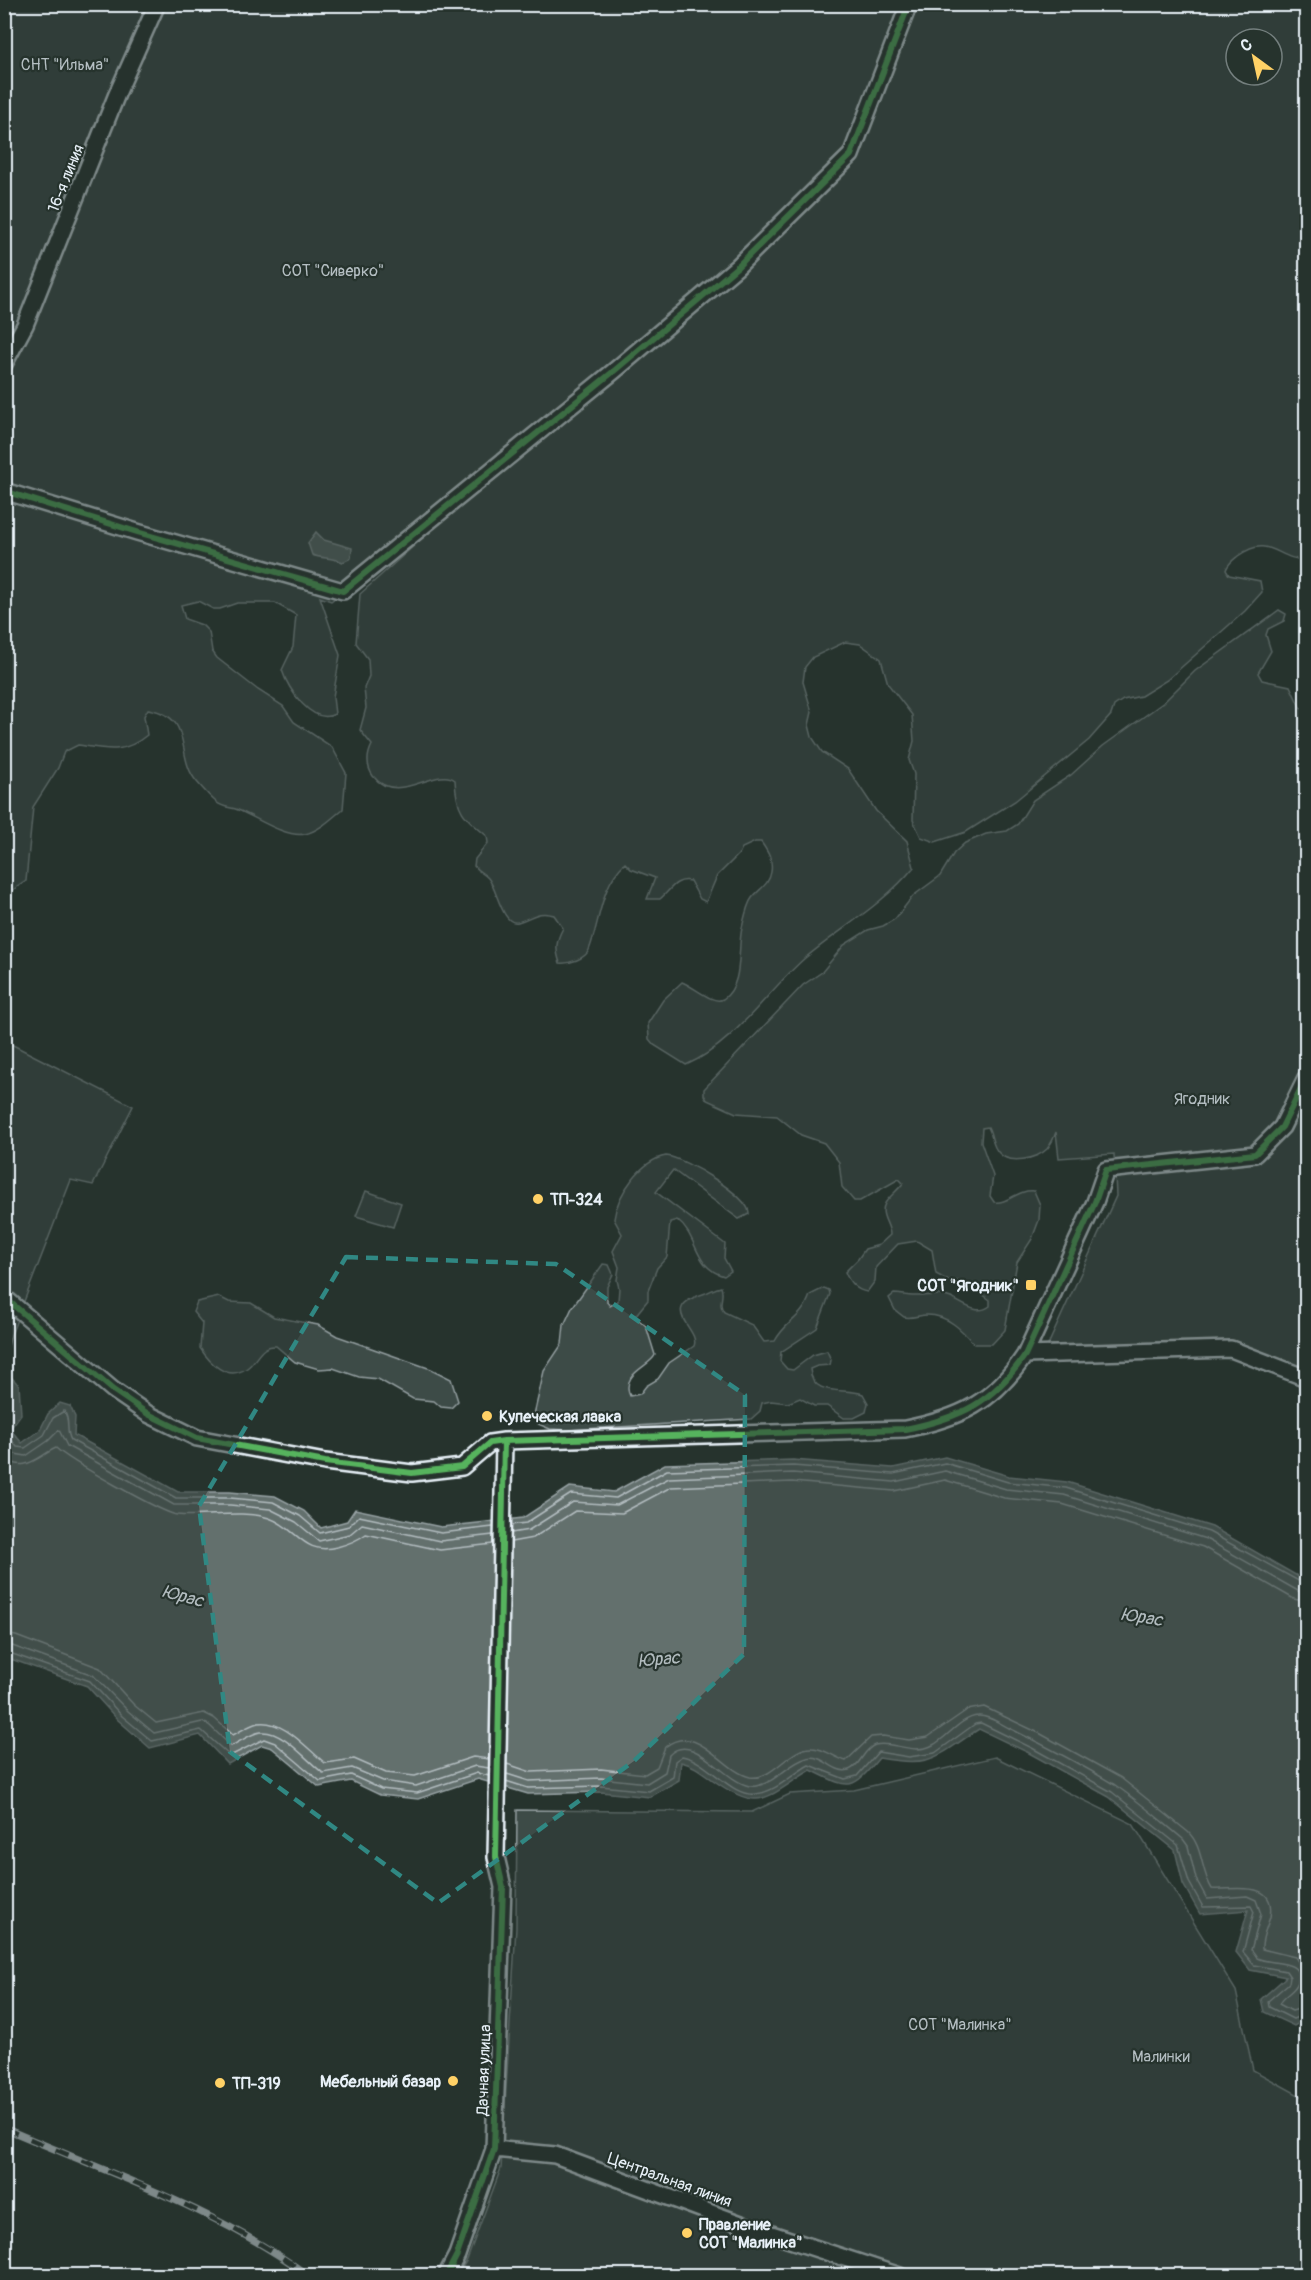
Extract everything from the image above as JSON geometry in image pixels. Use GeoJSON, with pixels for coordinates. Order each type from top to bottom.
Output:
{"type":"FeatureCollection","features":[{"type":"Feature","properties":{"kind":"street","name":"16-я линия"},"geometry":{"type":"LineString","coordinates":[[4,364],[25,324],[117,94],[157,4]]}},
{"type":"Feature","properties":{"kind":"street"},"geometry":{"type":"LineString","coordinates":[[4,491],[343,591],[614,371],[728,274],[851,154],[909,4]]}},
{"type":"Feature","properties":{"kind":"street"},"geometry":{"type":"LineString","coordinates":[[4,1297],[113,1390],[148,1414],[197,1438],[326,1462],[412,1473],[462,1467],[490,1443],[504,1441],[905,1429],[943,1421],[972,1408],[998,1390],[1025,1355],[1095,1202],[1106,1170],[1255,1154],[1282,1127],[1306,1078]]}},
{"type":"Feature","properties":{"kind":"street"},"geometry":{"type":"LineString","coordinates":[[1025,1355],[1232,1349],[1306,1378]]}},
{"type":"Feature","properties":{"kind":"street","name":"Дачная улица"},"geometry":{"type":"LineString","coordinates":[[446,2276],[457,2255],[494,2149],[502,1887],[496,1857],[504,1441]]}},
{"type":"Feature","properties":{"kind":"street","name":"Центральная линия"},"geometry":{"type":"LineString","coordinates":[[494,2149],[555,2155],[741,2224],[900,2276]]}},
{"type":"Feature","properties":{"kind":"highlighted area"},"geometry":{"type":"Polygon","coordinates":[[[346,1257],[556,1264],[745,1395],[744,1654],[634,1761],[438,1903],[230,1752],[199,1506],[346,1257]]]}},
{"type":"Feature","properties":{"kind":"green space"},"geometry":{"type":"Polygon","coordinates":[[[4,5],[1306,5],[1306,560],[1296,559],[1266,547],[1258,547],[1238,556],[1226,570],[1229,575],[1260,581],[1262,592],[1245,611],[1167,680],[1141,696],[1123,700],[1114,706],[1111,715],[1089,740],[1015,801],[966,832],[935,842],[921,837],[913,820],[914,774],[909,760],[914,741],[912,715],[888,684],[881,659],[860,644],[845,642],[813,657],[805,667],[803,682],[812,712],[809,725],[812,737],[822,752],[848,769],[876,811],[907,841],[914,867],[876,904],[805,958],[735,1031],[704,1056],[686,1065],[654,1045],[649,1039],[648,1023],[663,1000],[682,982],[714,999],[723,999],[730,993],[737,976],[742,928],[747,908],[752,898],[768,880],[771,872],[769,856],[761,842],[755,842],[742,848],[717,876],[706,902],[700,899],[690,881],[680,881],[660,899],[647,899],[655,878],[631,869],[625,863],[610,882],[589,950],[576,960],[560,963],[557,945],[563,928],[554,915],[539,914],[512,922],[504,912],[488,878],[474,866],[475,859],[488,843],[487,836],[463,813],[457,799],[455,780],[438,777],[405,787],[393,788],[373,776],[369,768],[368,760],[372,745],[360,730],[366,708],[364,688],[369,676],[368,659],[356,643],[360,594],[455,509],[331,601],[320,597],[340,655],[333,697],[335,714],[318,715],[310,711],[302,704],[285,678],[282,670],[293,647],[296,615],[275,603],[237,603],[220,609],[213,609],[198,601],[181,605],[185,619],[202,625],[209,632],[212,651],[217,658],[283,706],[294,722],[332,747],[346,773],[343,809],[315,830],[297,834],[280,830],[238,810],[219,804],[211,798],[190,772],[179,729],[173,720],[163,713],[148,709],[144,716],[147,735],[130,746],[114,749],[78,745],[64,752],[58,768],[33,807],[26,881],[11,891],[4,886],[4,5]]]}},
{"type":"Feature","properties":{"kind":"green space","name":"Ягодник"},"geometry":{"type":"Polygon","coordinates":[[[1279,610],[1286,614],[1284,621],[1268,629],[1266,635],[1271,651],[1258,673],[1262,680],[1290,686],[1300,707],[1306,711],[1306,1371],[1232,1344],[1048,1345],[1116,1196],[1114,1154],[1059,1158],[1056,1132],[1050,1145],[1042,1153],[1016,1160],[999,1153],[988,1127],[982,1128],[981,1142],[993,1176],[990,1196],[994,1202],[1004,1201],[1023,1192],[1034,1191],[1040,1205],[1039,1220],[1032,1239],[1017,1262],[1005,1330],[992,1344],[974,1344],[948,1320],[927,1315],[904,1317],[895,1310],[889,1298],[894,1294],[941,1295],[980,1310],[990,1306],[990,1300],[966,1282],[947,1280],[936,1274],[932,1250],[917,1241],[898,1244],[876,1267],[875,1281],[867,1292],[856,1287],[845,1272],[865,1249],[879,1245],[890,1235],[884,1216],[884,1206],[903,1183],[899,1179],[860,1201],[854,1201],[842,1187],[839,1162],[824,1143],[801,1135],[777,1116],[736,1113],[707,1100],[704,1089],[803,985],[822,972],[844,945],[868,930],[883,926],[895,919],[913,896],[940,876],[954,853],[965,843],[986,834],[1007,831],[1018,824],[1033,800],[1071,775],[1103,746],[1164,702],[1195,671],[1279,610]]]}},
{"type":"Feature","properties":{"kind":"green space"},"geometry":{"type":"Polygon","coordinates":[[[5,1041],[133,1106],[93,1185],[71,1180],[11,1335],[5,1357],[5,1041]]]}},
{"type":"Feature","properties":{"kind":"green space"},"geometry":{"type":"Polygon","coordinates":[[[666,1156],[700,1170],[728,1188],[747,1207],[749,1214],[739,1219],[673,1170],[656,1192],[725,1244],[724,1258],[731,1271],[724,1276],[714,1272],[701,1259],[684,1227],[677,1220],[670,1222],[667,1257],[657,1268],[648,1291],[648,1300],[635,1316],[646,1326],[655,1355],[632,1376],[628,1388],[630,1396],[640,1394],[646,1386],[658,1379],[669,1363],[694,1346],[692,1333],[681,1313],[683,1306],[689,1300],[721,1287],[721,1306],[724,1312],[752,1325],[764,1342],[775,1341],[802,1310],[810,1295],[824,1288],[829,1290],[830,1294],[817,1328],[781,1352],[780,1361],[787,1369],[793,1370],[813,1355],[827,1351],[831,1360],[830,1365],[810,1369],[812,1378],[823,1388],[863,1394],[868,1403],[866,1412],[854,1418],[844,1418],[827,1406],[814,1406],[800,1398],[788,1403],[771,1401],[762,1403],[760,1411],[751,1419],[568,1430],[550,1429],[538,1424],[534,1415],[544,1371],[562,1344],[564,1325],[572,1308],[603,1264],[609,1265],[613,1274],[607,1287],[607,1302],[610,1306],[618,1301],[619,1267],[613,1251],[622,1234],[614,1219],[620,1200],[639,1171],[666,1156]]]}},
{"type":"Feature","properties":{"kind":"green space"},"geometry":{"type":"Polygon","coordinates":[[[366,1191],[401,1203],[393,1227],[356,1216],[366,1191]]]}},
{"type":"Feature","properties":{"kind":"green space"},"geometry":{"type":"Polygon","coordinates":[[[219,1297],[229,1302],[251,1303],[274,1317],[318,1325],[337,1336],[431,1369],[451,1379],[458,1401],[451,1408],[441,1407],[434,1401],[413,1399],[378,1379],[359,1377],[333,1368],[319,1369],[295,1362],[276,1346],[263,1350],[251,1365],[240,1372],[226,1372],[214,1365],[200,1348],[202,1323],[193,1312],[197,1302],[219,1297]]]}},
{"type":"Feature","properties":{"kind":"green space","name":"СОТ \"Малинка\""},"geometry":{"type":"Polygon","coordinates":[[[995,1757],[1133,1824],[1236,1991],[1253,2070],[1306,2099],[1306,2275],[457,2276],[467,2260],[501,2168],[516,1928],[517,1810],[752,1812],[790,1794],[854,1790],[995,1757]]]}},
{"type":"Feature","properties":{"kind":"water"},"geometry":{"type":"Polygon","coordinates":[[[316,532],[324,540],[352,548],[351,558],[343,562],[312,555],[308,543],[316,532]]]}},
{"type":"Feature","properties":{"kind":"water","name":"Юрас"},"geometry":{"type":"Polygon","coordinates":[[[4,1370],[19,1385],[21,1414],[10,1429],[22,1443],[40,1430],[48,1414],[60,1403],[70,1406],[75,1417],[74,1435],[178,1492],[230,1492],[275,1496],[304,1511],[321,1528],[347,1521],[355,1509],[441,1527],[523,1518],[570,1487],[614,1492],[665,1464],[793,1460],[893,1468],[945,1457],[1009,1476],[1067,1482],[1212,1527],[1306,1581],[1306,2019],[1294,2026],[1264,2012],[1261,1999],[1286,1977],[1250,1970],[1236,1952],[1248,1910],[1200,1914],[1183,1884],[1175,1850],[1109,1797],[1029,1753],[979,1729],[933,1758],[912,1762],[879,1758],[862,1777],[849,1784],[842,1784],[811,1770],[773,1794],[754,1799],[729,1791],[698,1769],[681,1762],[679,1780],[650,1797],[601,1792],[528,1794],[478,1779],[418,1799],[380,1795],[351,1781],[319,1787],[272,1748],[262,1745],[228,1764],[200,1735],[150,1748],[118,1720],[87,1686],[5,1657],[4,1370]]]}},
{"type":"Feature","properties":{"kind":"railway"},"geometry":{"type":"LineString","coordinates":[[4,2128],[200,2212],[274,2252],[309,2276]]}},
{"type":"Feature","properties":{"kind":"cycle path"},"geometry":{"type":"LineString","coordinates":[[4,491],[343,591],[614,371],[737,267],[851,155],[909,4]]}},
{"type":"Feature","properties":{"kind":"cycle path"},"geometry":{"type":"LineString","coordinates":[[4,1297],[113,1390],[148,1414],[197,1438],[325,1462],[412,1473],[462,1467],[490,1443],[504,1441],[905,1429],[942,1420],[974,1406],[1013,1372],[1025,1355],[1095,1202],[1106,1170],[1255,1154],[1282,1127],[1306,1078]]}},
{"type":"Feature","properties":{"kind":"cycle path"},"geometry":{"type":"LineString","coordinates":[[446,2276],[457,2255],[494,2149],[503,1887],[496,1857],[504,1441]]}},
{"type":"Feature","properties":{"kind":"place","name":"ТП-324"},"geometry":{"type":"Point","coordinates":[538,1199]}},
{"type":"Feature","properties":{"kind":"place","name":"СОТ \"Ягодник\""},"geometry":{"type":"Point","coordinates":[1031,1285]}},
{"type":"Feature","properties":{"kind":"place","name":"Купеческая лавка"},"geometry":{"type":"Point","coordinates":[487,1416]}},
{"type":"Feature","properties":{"kind":"place","name":"Мебельный базар"},"geometry":{"type":"Point","coordinates":[453,2081]}},
{"type":"Feature","properties":{"kind":"place","name":"ТП-319"},"geometry":{"type":"Point","coordinates":[220,2083]}},
{"type":"Feature","properties":{"kind":"place","name":"Правление СОТ \"Малинка\""},"geometry":{"type":"Point","coordinates":[687,2233]}},
{"type":"Feature","properties":{"kind":"park label","name":"СНТ \"Ильма\""},"geometry":{"type":"Point","coordinates":[65,64]}},
{"type":"Feature","properties":{"kind":"park label","name":"СОТ \"Сиверко\""},"geometry":{"type":"Point","coordinates":[333,270]}},
{"type":"Feature","properties":{"kind":"park label","name":"Малинки"},"geometry":{"type":"Point","coordinates":[1161,2056]}}]}
